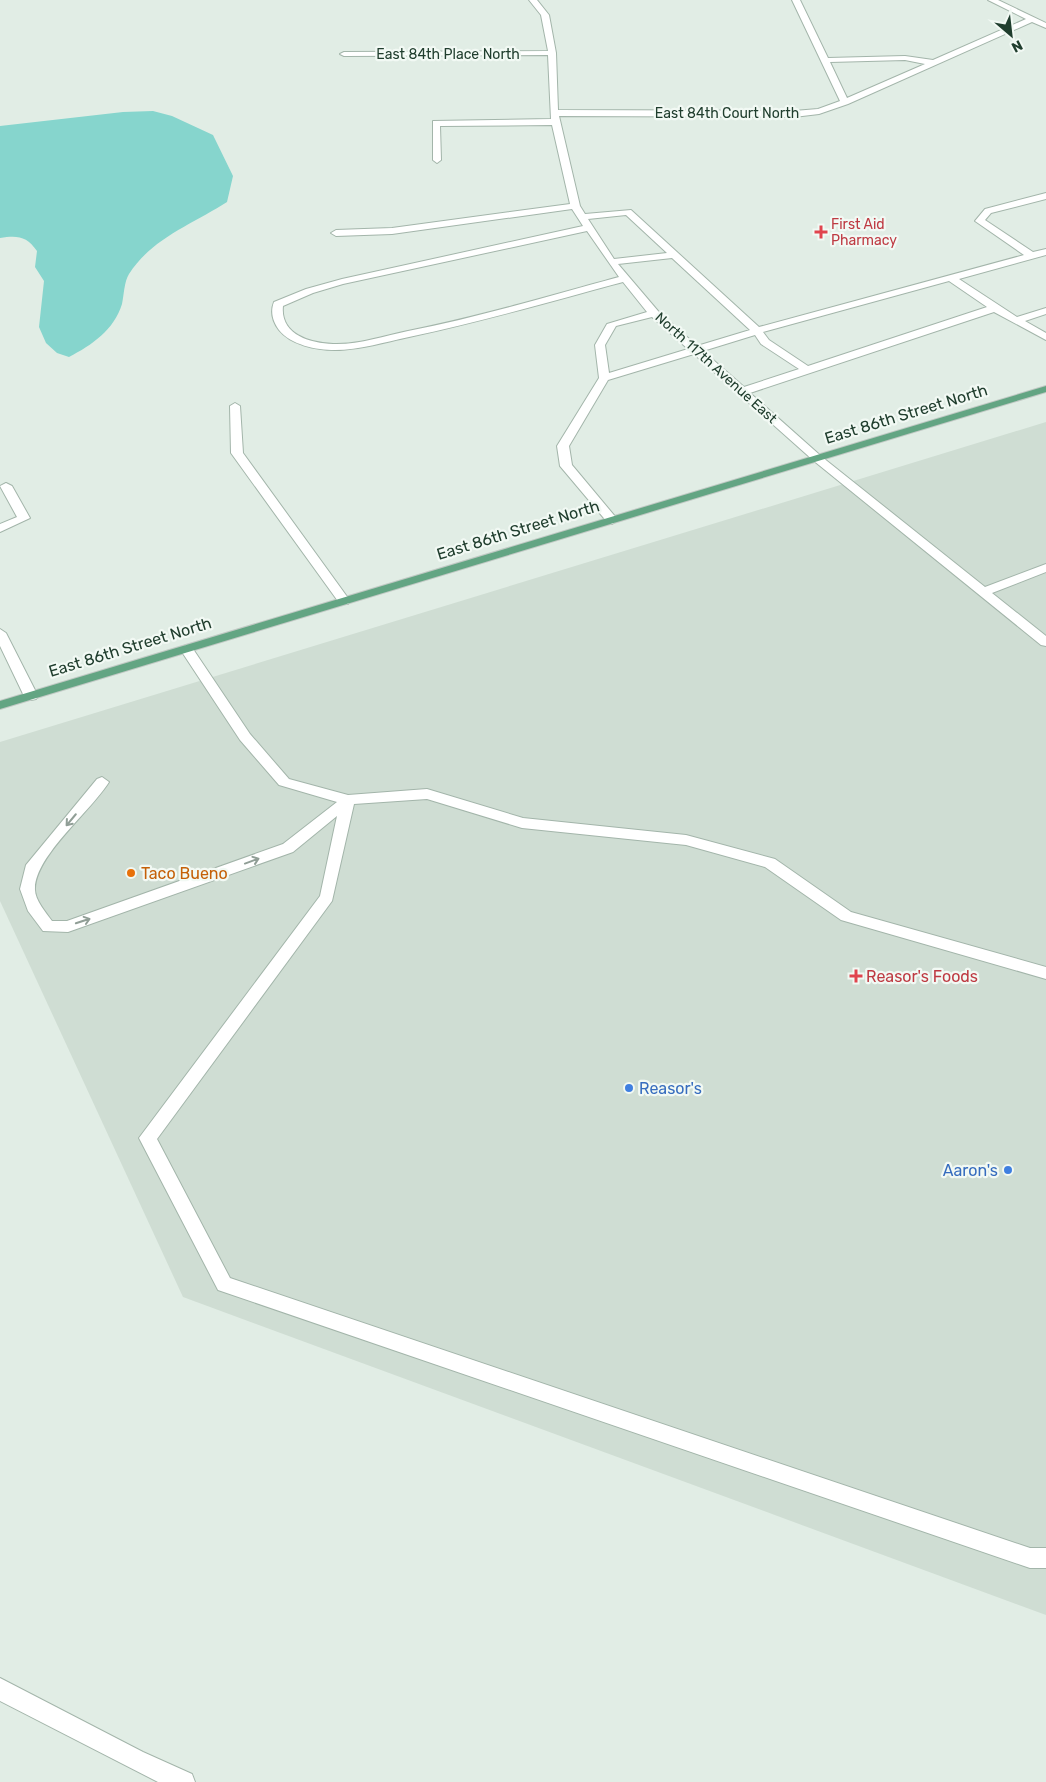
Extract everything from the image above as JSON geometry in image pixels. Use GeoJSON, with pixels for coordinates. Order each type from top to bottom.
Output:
{"type":"FeatureCollection","features":[{"type":"Feature","properties":{"kind":"main road","name":"East 86th Street North"},"geometry":{"type":"LineString","coordinates":[[0,705],[1046,389]]}},
{"type":"Feature","properties":{"kind":"street","name":"North 117th Avenue East"},"geometry":{"type":"LineString","coordinates":[[533,0],[544,15],[552,53],[556,118],[575,206],[610,262],[654,313],[818,459],[1046,642]]}},
{"type":"Feature","properties":{"kind":"street"},"geometry":{"type":"LineString","coordinates":[[796,0],[827,60],[845,102]]}},
{"type":"Feature","properties":{"kind":"street"},"geometry":{"type":"LineString","coordinates":[[992,0],[1046,26]]}},
{"type":"Feature","properties":{"kind":"street","name":"East 84th Court North"},"geometry":{"type":"LineString","coordinates":[[437,160],[436,123],[556,118],[794,114],[819,111],[845,102],[1031,20]]}},
{"type":"Feature","properties":{"kind":"street","name":"East 84th Place North"},"geometry":{"type":"LineString","coordinates":[[344,54],[552,53]]}},
{"type":"Feature","properties":{"kind":"street"},"geometry":{"type":"LineString","coordinates":[[827,60],[905,58],[934,63]]}},
{"type":"Feature","properties":{"kind":"street"},"geometry":{"type":"LineString","coordinates":[[1032,256],[980,221],[988,211],[1046,196]]}},
{"type":"Feature","properties":{"kind":"street"},"geometry":{"type":"LineString","coordinates":[[336,233],[392,230],[575,206]]}},
{"type":"Feature","properties":{"kind":"street"},"geometry":{"type":"LineString","coordinates":[[582,217],[628,212],[757,331],[765,342],[807,370]]}},
{"type":"Feature","properties":{"kind":"street"},"geometry":{"type":"LineString","coordinates":[[590,228],[529,239],[292,296],[278,304],[275,313],[279,325],[291,336],[316,346],[337,347],[420,332],[624,279]]}},
{"type":"Feature","properties":{"kind":"street"},"geometry":{"type":"LineString","coordinates":[[604,378],[757,331],[1046,252]]}},
{"type":"Feature","properties":{"kind":"street"},"geometry":{"type":"LineString","coordinates":[[610,262],[675,255]]}},
{"type":"Feature","properties":{"kind":"street"},"geometry":{"type":"LineString","coordinates":[[951,278],[995,308],[1046,337]]}},
{"type":"Feature","properties":{"kind":"street"},"geometry":{"type":"LineString","coordinates":[[742,392],[995,308]]}},
{"type":"Feature","properties":{"kind":"street"},"geometry":{"type":"LineString","coordinates":[[1017,320],[1046,311]]}},
{"type":"Feature","properties":{"kind":"street"},"geometry":{"type":"LineString","coordinates":[[612,520],[566,466],[563,446],[583,416],[604,378],[600,345],[612,324],[654,313]]}},
{"type":"Feature","properties":{"kind":"street"},"geometry":{"type":"LineString","coordinates":[[235,406],[237,453],[344,601]]}},
{"type":"Feature","properties":{"kind":"street"},"geometry":{"type":"LineString","coordinates":[[0,528],[24,518],[6,486]]}},
{"type":"Feature","properties":{"kind":"street"},"geometry":{"type":"LineString","coordinates":[[984,592],[1046,568]]}},
{"type":"Feature","properties":{"kind":"street"},"geometry":{"type":"LineString","coordinates":[[0,633],[31,696]]}},
{"type":"Feature","properties":{"kind":"street"},"geometry":{"type":"LineString","coordinates":[[186,649],[245,737],[284,782],[348,800],[427,794],[522,823],[686,840],[770,863],[846,916],[1046,973]]}},
{"type":"Feature","properties":{"kind":"street"},"geometry":{"type":"LineString","coordinates":[[102,782],[33,865],[27,889],[36,911],[48,927],[68,926],[288,848],[348,800]]}},
{"type":"Feature","properties":{"kind":"street"},"geometry":{"type":"LineString","coordinates":[[348,800],[327,897],[148,1138],[224,1284],[1030,1558],[1046,1558]]}},
{"type":"Feature","properties":{"kind":"street"},"geometry":{"type":"LineString","coordinates":[[0,1690],[135,1760],[184,1782]]}},
{"type":"Feature","properties":{"kind":"shaded area"},"geometry":{"type":"Polygon","coordinates":[[[1046,422],[1046,1615],[183,1297],[0,901],[0,742],[1046,422]]]}},
{"type":"Feature","properties":{"kind":"water"},"geometry":{"type":"Polygon","coordinates":[[[153,111],[172,116],[213,135],[233,176],[227,202],[161,241],[138,261],[127,277],[122,304],[114,322],[101,336],[69,357],[57,353],[46,343],[39,327],[44,281],[35,267],[37,251],[29,242],[21,238],[0,238],[0,126],[123,112],[153,111]]]}},
{"type":"Feature","properties":{"kind":"place","name":"First Aid Pharmacy"},"geometry":{"type":"Point","coordinates":[821,232]}},
{"type":"Feature","properties":{"kind":"place","name":"Taco Bueno"},"geometry":{"type":"Point","coordinates":[131,873]}},
{"type":"Feature","properties":{"kind":"place","name":"Reasor's Foods"},"geometry":{"type":"Point","coordinates":[856,976]}},
{"type":"Feature","properties":{"kind":"place","name":"Reasor's"},"geometry":{"type":"Point","coordinates":[629,1088]}},
{"type":"Feature","properties":{"kind":"place","name":"Aaron's"},"geometry":{"type":"Point","coordinates":[1008,1170]}}]}
